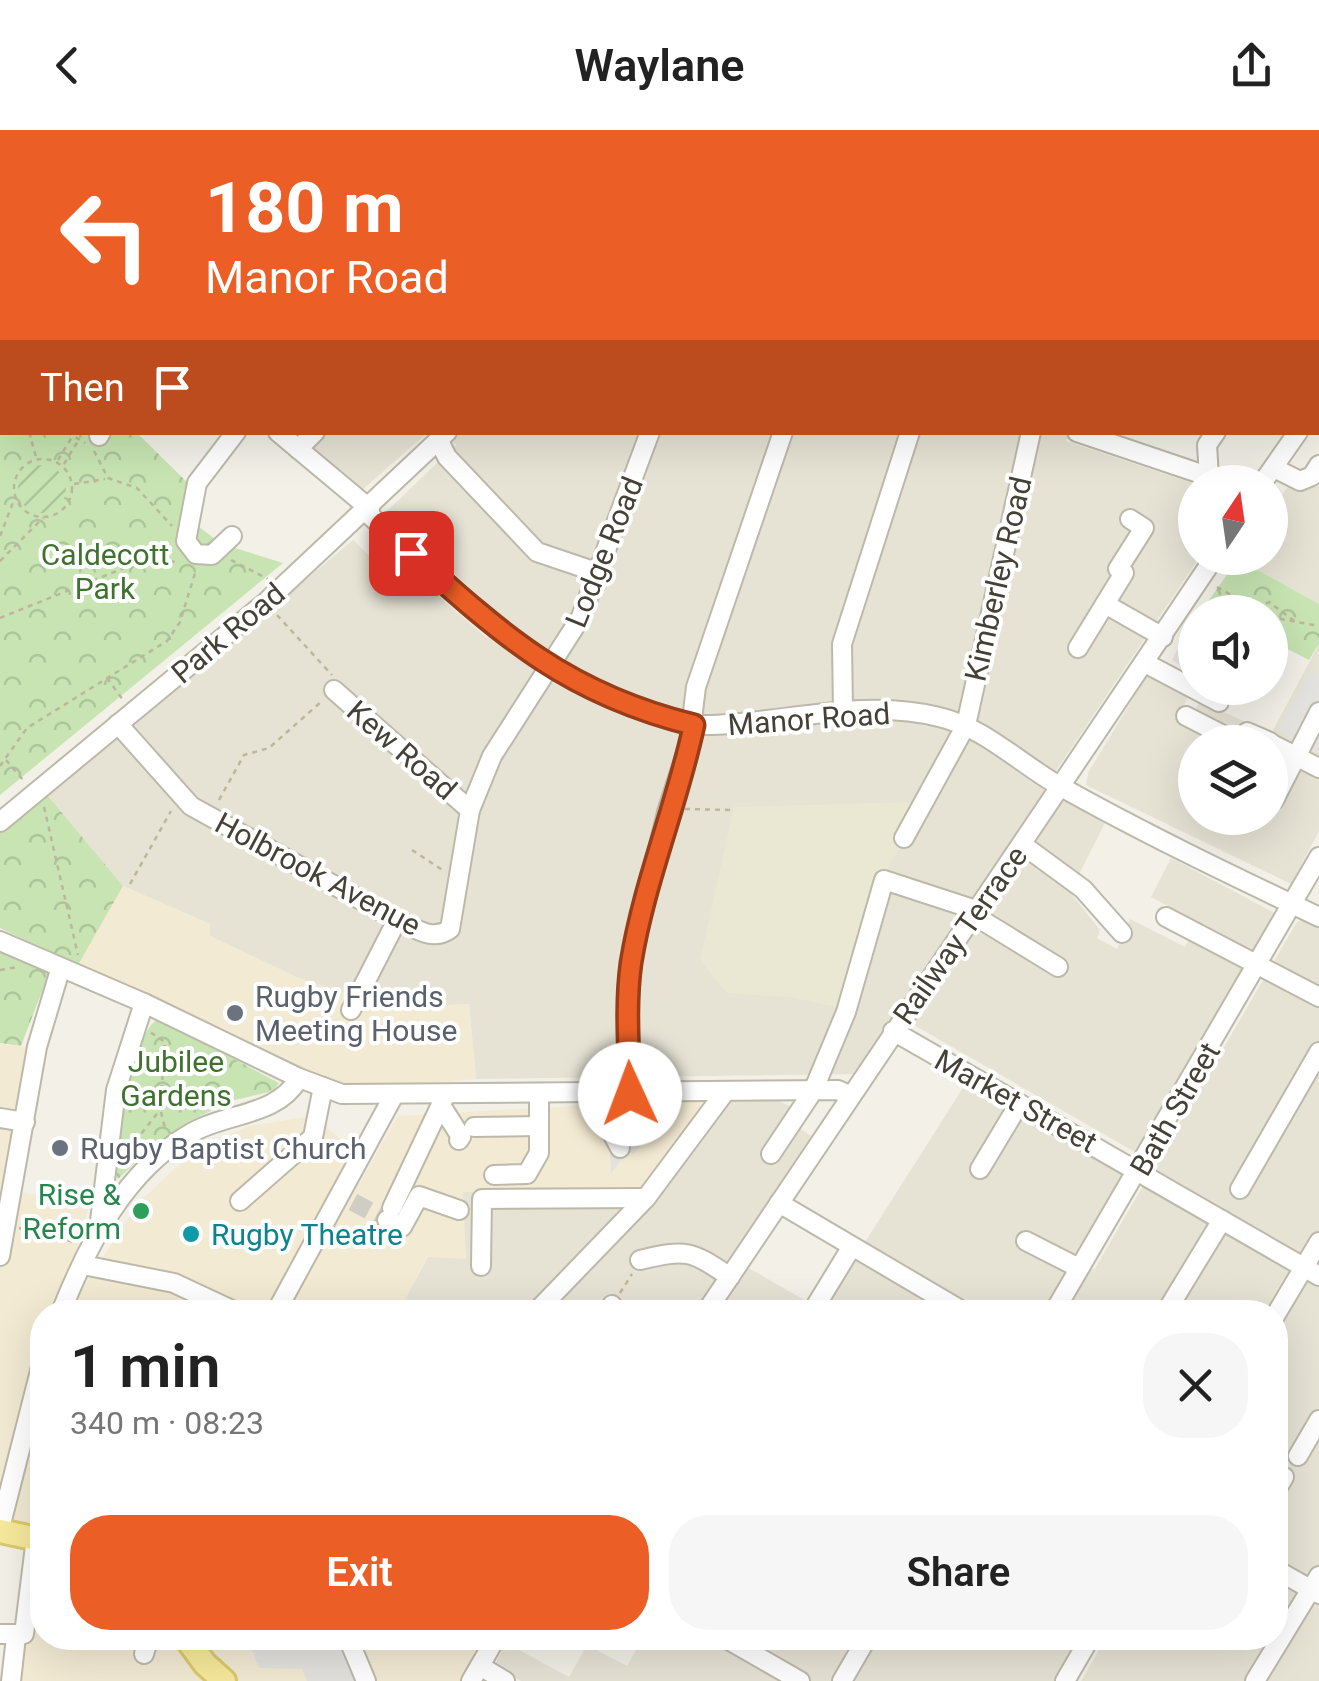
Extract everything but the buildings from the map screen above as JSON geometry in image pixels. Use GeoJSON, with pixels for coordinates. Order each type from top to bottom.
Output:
{"type":"FeatureCollection","features":[{"type":"Feature","properties":{"kind":"main road"},"geometry":{"type":"LineString","coordinates":[[0,1529],[30,1537]]}},
{"type":"Feature","properties":{"kind":"main road"},"geometry":{"type":"LineString","coordinates":[[195,1650],[224,1681]]}},
{"type":"Feature","properties":{"kind":"street"},"geometry":{"type":"LineString","coordinates":[[232,536],[212,555],[196,554],[186,541],[197,482],[234,435]]}},
{"type":"Feature","properties":{"kind":"street","name":"Manor Road"},"geometry":{"type":"LineString","coordinates":[[282,435],[498,632],[550,669],[633,708],[694,725],[755,723],[843,710],[936,716],[966,725],[1061,786],[1319,918]]}},
{"type":"Feature","properties":{"kind":"street"},"geometry":{"type":"LineString","coordinates":[[298,449],[313,435]]}},
{"type":"Feature","properties":{"kind":"street","name":"Lodge Road"},"geometry":{"type":"LineString","coordinates":[[550,669],[581,617],[649,435]]}},
{"type":"Feature","properties":{"kind":"street"},"geometry":{"type":"LineString","coordinates":[[620,1148],[611,1131],[621,1094],[632,960],[668,806],[694,725],[696,687],[782,435]]}},
{"type":"Feature","properties":{"kind":"street"},"geometry":{"type":"LineString","coordinates":[[843,710],[842,644],[909,435]]}},
{"type":"Feature","properties":{"kind":"street","name":"Kimberley Road"},"geometry":{"type":"LineString","coordinates":[[904,838],[966,725],[1030,435]]}},
{"type":"Feature","properties":{"kind":"street"},"geometry":{"type":"LineString","coordinates":[[1213,465],[1207,445],[1214,435]]}},
{"type":"Feature","properties":{"kind":"street"},"geometry":{"type":"LineString","coordinates":[[1275,465],[1296,435]]}},
{"type":"Feature","properties":{"kind":"street"},"geometry":{"type":"LineString","coordinates":[[443,436],[447,457],[536,552],[599,573]]}},
{"type":"Feature","properties":{"kind":"street","name":"Park Road"},"geometry":{"type":"LineString","coordinates":[[0,822],[281,589],[443,436]]}},
{"type":"Feature","properties":{"kind":"street"},"geometry":{"type":"LineString","coordinates":[[1102,436],[1178,465]]}},
{"type":"Feature","properties":{"kind":"street"},"geometry":{"type":"LineString","coordinates":[[1288,478],[1312,476],[1319,465]]}},
{"type":"Feature","properties":{"kind":"street"},"geometry":{"type":"LineString","coordinates":[[1078,648],[1124,573],[1118,569],[1144,528],[1130,519]]}},
{"type":"Feature","properties":{"kind":"street","name":"Railway Terrace"},"geometry":{"type":"LineString","coordinates":[[714,1300],[1203,575]]}},
{"type":"Feature","properties":{"kind":"street"},"geometry":{"type":"LineString","coordinates":[[1105,604],[1163,637]]}},
{"type":"Feature","properties":{"kind":"street"},"geometry":{"type":"LineString","coordinates":[[1145,663],[1187,706],[1227,725]]}},
{"type":"Feature","properties":{"kind":"street","name":"Holbrook Avenue"},"geometry":{"type":"LineString","coordinates":[[118,724],[180,797],[210,817],[432,936],[450,929],[470,810],[492,756],[550,669]]}},
{"type":"Feature","properties":{"kind":"street","name":"Kew Road"},"geometry":{"type":"LineString","coordinates":[[334,690],[470,810]]}},
{"type":"Feature","properties":{"kind":"street"},"geometry":{"type":"LineString","coordinates":[[1187,706],[1195,705]]}},
{"type":"Feature","properties":{"kind":"street"},"geometry":{"type":"LineString","coordinates":[[1288,772],[1319,712]]}},
{"type":"Feature","properties":{"kind":"street"},"geometry":{"type":"LineString","coordinates":[[1288,753],[1319,768]]}},
{"type":"Feature","properties":{"kind":"street"},"geometry":{"type":"LineString","coordinates":[[1023,844],[1084,889],[1113,934]]}},
{"type":"Feature","properties":{"kind":"street","name":"Bath Street"},"geometry":{"type":"LineString","coordinates":[[1061,1300],[1258,967],[1319,856]]}},
{"type":"Feature","properties":{"kind":"street"},"geometry":{"type":"LineString","coordinates":[[771,1154],[813,1091],[852,996],[884,880],[977,914],[1058,967]]}},
{"type":"Feature","properties":{"kind":"street"},"geometry":{"type":"LineString","coordinates":[[1166,916],[1319,997]]}},
{"type":"Feature","properties":{"kind":"street"},"geometry":{"type":"LineString","coordinates":[[351,1010],[397,920]]}},
{"type":"Feature","properties":{"kind":"street"},"geometry":{"type":"LineString","coordinates":[[0,941],[298,1078],[364,1097],[444,1101],[538,1095],[838,1090],[851,1096]]}},
{"type":"Feature","properties":{"kind":"street"},"geometry":{"type":"LineString","coordinates":[[0,1256],[36,1047],[60,970]]}},
{"type":"Feature","properties":{"kind":"street"},"geometry":{"type":"LineString","coordinates":[[99,1229],[116,1090],[143,1008]]}},
{"type":"Feature","properties":{"kind":"street","name":"Market Street"},"geometry":{"type":"LineString","coordinates":[[894,1031],[1312,1272]]}},
{"type":"Feature","properties":{"kind":"street"},"geometry":{"type":"LineString","coordinates":[[1240,1189],[1319,1052]]}},
{"type":"Feature","properties":{"kind":"street"},"geometry":{"type":"LineString","coordinates":[[66,1300],[99,1229],[138,1179],[170,1147],[228,1116],[277,1104],[298,1078]]}},
{"type":"Feature","properties":{"kind":"street"},"geometry":{"type":"LineString","coordinates":[[240,1200],[313,1137],[322,1087]]}},
{"type":"Feature","properties":{"kind":"street"},"geometry":{"type":"LineString","coordinates":[[548,1300],[646,1198],[725,1092]]}},
{"type":"Feature","properties":{"kind":"street"},"geometry":{"type":"LineString","coordinates":[[494,1175],[526,1174],[532,1168],[539,1153],[538,1095]]}},
{"type":"Feature","properties":{"kind":"street"},"geometry":{"type":"LineString","coordinates":[[284,1300],[347,1199],[394,1096]]}},
{"type":"Feature","properties":{"kind":"street"},"geometry":{"type":"LineString","coordinates":[[444,1101],[461,1136],[459,1140]]}},
{"type":"Feature","properties":{"kind":"street"},"geometry":{"type":"LineString","coordinates":[[444,1101],[389,1214],[402,1227],[419,1196],[460,1210]]}},
{"type":"Feature","properties":{"kind":"street"},"geometry":{"type":"LineString","coordinates":[[980,1169],[1019,1104]]}},
{"type":"Feature","properties":{"kind":"street"},"geometry":{"type":"LineString","coordinates":[[0,1118],[25,1122]]}},
{"type":"Feature","properties":{"kind":"street"},"geometry":{"type":"LineString","coordinates":[[474,1127],[539,1126]]}},
{"type":"Feature","properties":{"kind":"street"},"geometry":{"type":"LineString","coordinates":[[481,1266],[482,1199],[646,1198]]}},
{"type":"Feature","properties":{"kind":"street"},"geometry":{"type":"LineString","coordinates":[[779,1203],[943,1300]]}},
{"type":"Feature","properties":{"kind":"street"},"geometry":{"type":"LineString","coordinates":[[1173,1300],[1222,1220]]}},
{"type":"Feature","properties":{"kind":"street"},"geometry":{"type":"LineString","coordinates":[[1026,1241],[1078,1268]]}},
{"type":"Feature","properties":{"kind":"street"},"geometry":{"type":"LineString","coordinates":[[1288,1301],[1312,1272],[1319,1242]]}},
{"type":"Feature","properties":{"kind":"street"},"geometry":{"type":"LineString","coordinates":[[819,1300],[851,1248]]}},
{"type":"Feature","properties":{"kind":"street"},"geometry":{"type":"LineString","coordinates":[[640,1260],[693,1252],[730,1277]]}},
{"type":"Feature","properties":{"kind":"street"},"geometry":{"type":"LineString","coordinates":[[86,1256],[174,1283],[210,1300]]}},
{"type":"Feature","properties":{"kind":"street"},"geometry":{"type":"LineString","coordinates":[[0,1529],[30,1413]]}},
{"type":"Feature","properties":{"kind":"street"},"geometry":{"type":"LineString","coordinates":[[1298,1456],[1319,1420]]}},
{"type":"Feature","properties":{"kind":"street"},"geometry":{"type":"LineString","coordinates":[[11,1681],[13,1635],[30,1572]]}},
{"type":"Feature","properties":{"kind":"street"},"geometry":{"type":"LineString","coordinates":[[1288,1575],[1316,1587],[1288,1629]]}},
{"type":"Feature","properties":{"kind":"street"},"geometry":{"type":"LineString","coordinates":[[353,1650],[366,1681]]}},
{"type":"Feature","properties":{"kind":"street"},"geometry":{"type":"LineString","coordinates":[[489,1650],[476,1674],[505,1681]]}},
{"type":"Feature","properties":{"kind":"street"},"geometry":{"type":"LineString","coordinates":[[745,1650],[800,1681]]}},
{"type":"Feature","properties":{"kind":"street"},"geometry":{"type":"LineString","coordinates":[[842,1681],[860,1650]]}},
{"type":"Feature","properties":{"kind":"street"},"geometry":{"type":"LineString","coordinates":[[1064,1681],[1083,1650]]}},
{"type":"Feature","properties":{"kind":"street"},"geometry":{"type":"LineString","coordinates":[[1254,1681],[1274,1650]]}},
{"type":"Feature","properties":{"kind":"path"},"geometry":{"type":"LineString","coordinates":[[31,435],[36,459]]}},
{"type":"Feature","properties":{"kind":"path"},"geometry":{"type":"LineString","coordinates":[[57,462],[73,436],[91,447],[108,478]]}},
{"type":"Feature","properties":{"kind":"path"},"geometry":{"type":"LineString","coordinates":[[62,466],[79,440]]}},
{"type":"Feature","properties":{"kind":"path"},"geometry":{"type":"LineString","coordinates":[[0,561],[44,517],[63,509],[72,484],[57,462],[36,459]]}},
{"type":"Feature","properties":{"kind":"path"},"geometry":{"type":"LineString","coordinates":[[0,536],[15,498],[15,478],[36,459]]}},
{"type":"Feature","properties":{"kind":"path"},"geometry":{"type":"LineString","coordinates":[[72,484],[108,478],[137,488],[186,541]]}},
{"type":"Feature","properties":{"kind":"path"},"geometry":{"type":"LineString","coordinates":[[15,498],[28,513],[44,517]]}},
{"type":"Feature","properties":{"kind":"path"},"geometry":{"type":"LineString","coordinates":[[227,558],[281,589]]}},
{"type":"Feature","properties":{"kind":"path"},"geometry":{"type":"LineString","coordinates":[[0,618],[129,566],[192,560],[198,567],[180,622],[167,641],[27,728],[0,766]]}},
{"type":"Feature","properties":{"kind":"path"},"geometry":{"type":"LineString","coordinates":[[1217,588],[1230,595]]}},
{"type":"Feature","properties":{"kind":"path"},"geometry":{"type":"LineString","coordinates":[[210,817],[244,754],[281,740],[334,690],[333,676],[266,602]]}},
{"type":"Feature","properties":{"kind":"path"},"geometry":{"type":"LineString","coordinates":[[1288,617],[1296,623]]}},
{"type":"Feature","properties":{"kind":"path"},"geometry":{"type":"LineString","coordinates":[[1288,621],[1319,626]]}},
{"type":"Feature","properties":{"kind":"path"},"geometry":{"type":"LineString","coordinates":[[106,677],[134,711]]}},
{"type":"Feature","properties":{"kind":"path"},"geometry":{"type":"LineString","coordinates":[[5,759],[44,805],[78,948]]}},
{"type":"Feature","properties":{"kind":"path"},"geometry":{"type":"LineString","coordinates":[[130,884],[180,797]]}},
{"type":"Feature","properties":{"kind":"path"},"geometry":{"type":"LineString","coordinates":[[668,806],[734,810]]}},
{"type":"Feature","properties":{"kind":"path"},"geometry":{"type":"LineString","coordinates":[[412,850],[459,880]]}},
{"type":"Feature","properties":{"kind":"path"},"geometry":{"type":"LineString","coordinates":[[143,1008],[148,1031],[165,1042],[160,1110],[170,1147]]}},
{"type":"Feature","properties":{"kind":"path"},"geometry":{"type":"LineString","coordinates":[[138,1179],[130,1158],[137,1140],[160,1110]]}},
{"type":"Feature","properties":{"kind":"path"},"geometry":{"type":"LineString","coordinates":[[3,1224],[86,1256]]}},
{"type":"Feature","properties":{"kind":"path"},"geometry":{"type":"LineString","coordinates":[[618,1300],[640,1260]]}},
{"type":"Feature","properties":{"kind":"shaded area"},"geometry":{"type":"Polygon","coordinates":[[[293,435],[425,435],[362,490],[293,435]]]}},
{"type":"Feature","properties":{"kind":"shaded area"},"geometry":{"type":"Polygon","coordinates":[[[445,435],[1068,435],[1066,441],[1178,478],[1178,575],[1188,575],[1045,787],[1107,819],[1070,892],[1100,930],[1097,938],[1117,949],[1130,919],[1185,947],[1191,936],[1180,931],[1188,917],[1151,897],[1171,858],[1275,913],[1135,1152],[900,1017],[861,1074],[476,1079],[469,1004],[363,1009],[367,1001],[296,977],[210,936],[210,924],[123,886],[48,796],[353,540],[404,589],[416,577],[487,638],[502,618],[387,511],[456,445],[445,435]]]}},
{"type":"Feature","properties":{"kind":"shaded area"},"geometry":{"type":"Polygon","coordinates":[[[1292,481],[1319,487],[1319,604],[1267,575],[1288,575],[1288,487],[1292,481]]]}},
{"type":"Feature","properties":{"kind":"shaded area"},"geometry":{"type":"Polygon","coordinates":[[[1319,644],[1319,831],[1291,884],[1190,835],[1288,835],[1288,725],[1276,725],[1319,644]]]}},
{"type":"Feature","properties":{"kind":"shaded area"},"geometry":{"type":"Polygon","coordinates":[[[1310,669],[1319,674],[1319,753],[1288,736],[1288,725],[1281,725],[1310,669]]]}},
{"type":"Feature","properties":{"kind":"shaded area"},"geometry":{"type":"Polygon","coordinates":[[[1149,672],[1178,688],[1178,705],[1195,710],[1198,705],[1209,705],[1252,725],[1178,725],[1178,829],[1086,785],[1088,773],[1149,672]]]}},
{"type":"Feature","properties":{"kind":"shaded area"},"geometry":{"type":"Polygon","coordinates":[[[914,802],[911,828],[882,878],[843,1008],[788,997],[727,993],[700,960],[734,807],[914,802]]]}},
{"type":"Feature","properties":{"kind":"shaded area"},"geometry":{"type":"Polygon","coordinates":[[[123,886],[210,924],[210,936],[296,977],[368,1001],[364,1009],[469,1004],[476,1079],[376,1088],[326,1080],[78,965],[123,886]]]}},
{"type":"Feature","properties":{"kind":"shaded area"},"geometry":{"type":"Polygon","coordinates":[[[1307,918],[1319,924],[1319,1681],[1081,1681],[1099,1650],[1288,1650],[1288,1300],[828,1300],[966,1083],[1126,1171],[1080,1262],[1094,1270],[1297,922],[1307,918]]]}},
{"type":"Feature","properties":{"kind":"shaded area"},"geometry":{"type":"Polygon","coordinates":[[[0,1044],[32,1048],[1,1189],[89,1205],[71,1274],[73,1300],[30,1300],[30,1524],[0,1520],[0,1044]]]}},
{"type":"Feature","properties":{"kind":"shaded area"},"geometry":{"type":"Polygon","coordinates":[[[712,1098],[636,1193],[463,1192],[466,1259],[427,1257],[404,1300],[292,1300],[398,1116],[712,1098]]]}},
{"type":"Feature","properties":{"kind":"shaded area"},"geometry":{"type":"Polygon","coordinates":[[[774,1099],[790,1106],[793,1124],[811,1136],[731,1258],[804,1300],[404,1300],[463,1192],[654,1193],[728,1100],[774,1099]]]}},
{"type":"Feature","properties":{"kind":"shaded area"},"geometry":{"type":"Polygon","coordinates":[[[630,1103],[632,1139],[640,1146],[633,1154],[628,1151],[611,1173],[610,1140],[601,1140],[601,1104],[630,1103]]]}},
{"type":"Feature","properties":{"kind":"shaded area"},"geometry":{"type":"Polygon","coordinates":[[[312,1116],[353,1149],[273,1300],[75,1300],[139,1202],[194,1151],[249,1126],[312,1116]]]}},
{"type":"Feature","properties":{"kind":"shaded area"},"geometry":{"type":"Polygon","coordinates":[[[30,1613],[30,1650],[485,1650],[477,1668],[498,1681],[15,1681],[30,1613]]]}},
{"type":"Feature","properties":{"kind":"shaded area"},"geometry":{"type":"Polygon","coordinates":[[[252,1650],[351,1650],[364,1681],[307,1681],[302,1669],[259,1668],[252,1650]]]}},
{"type":"Feature","properties":{"kind":"shaded area"},"geometry":{"type":"Polygon","coordinates":[[[502,1650],[519,1650],[569,1677],[584,1650],[597,1650],[627,1666],[636,1650],[1072,1650],[1054,1681],[521,1681],[494,1666],[502,1650]]]}},
{"type":"Feature","properties":{"kind":"green space","name":"Caldecott Park"},"geometry":{"type":"Polygon","coordinates":[[[0,435],[139,435],[197,492],[199,527],[222,544],[283,563],[0,795],[0,435]]]}},
{"type":"Feature","properties":{"kind":"green space"},"geometry":{"type":"Polygon","coordinates":[[[42,465],[59,472],[66,489],[59,506],[42,513],[25,506],[18,489],[25,472],[42,465]]]}},
{"type":"Feature","properties":{"kind":"green space"},"geometry":{"type":"Polygon","coordinates":[[[1227,575],[1267,575],[1319,604],[1319,644],[1309,660],[1288,649],[1288,595],[1213,595],[1227,575]]]}},
{"type":"Feature","properties":{"kind":"green space"},"geometry":{"type":"Polygon","coordinates":[[[48,796],[123,886],[78,965],[0,928],[0,833],[48,796]]]}},
{"type":"Feature","properties":{"kind":"green space"},"geometry":{"type":"Polygon","coordinates":[[[0,945],[49,973],[21,1046],[0,1043],[0,945]]]}},
{"type":"Feature","properties":{"kind":"green space","name":"Jubilee Gardens"},"geometry":{"type":"Polygon","coordinates":[[[159,1019],[279,1083],[273,1091],[235,1100],[189,1121],[155,1144],[118,1179],[115,1174],[134,1065],[141,1043],[159,1019]]]}},
{"type":"Feature","properties":{"kind":"tunnel"},"geometry":{"type":"LineString","coordinates":[[353,1202],[387,1220]]}},
{"type":"Feature","properties":{"kind":"place","name":"Rugby Friends Meeting House"},"geometry":{"type":"Point","coordinates":[235,1013]}},
{"type":"Feature","properties":{"kind":"place","name":"Rugby Baptist Church"},"geometry":{"type":"Point","coordinates":[60,1148]}},
{"type":"Feature","properties":{"kind":"place","name":"Rise & Reform"},"geometry":{"type":"Point","coordinates":[141,1211]}},
{"type":"Feature","properties":{"kind":"place","name":"Rugby Theatre"},"geometry":{"type":"Point","coordinates":[191,1234]}},
{"type":"Feature","properties":{"kind":"route"},"geometry":{"type":"LineString","coordinates":[[411,553],[498,632],[550,669],[633,708],[694,725],[667,812],[632,960],[627,1002],[630,1094]]}}]}
